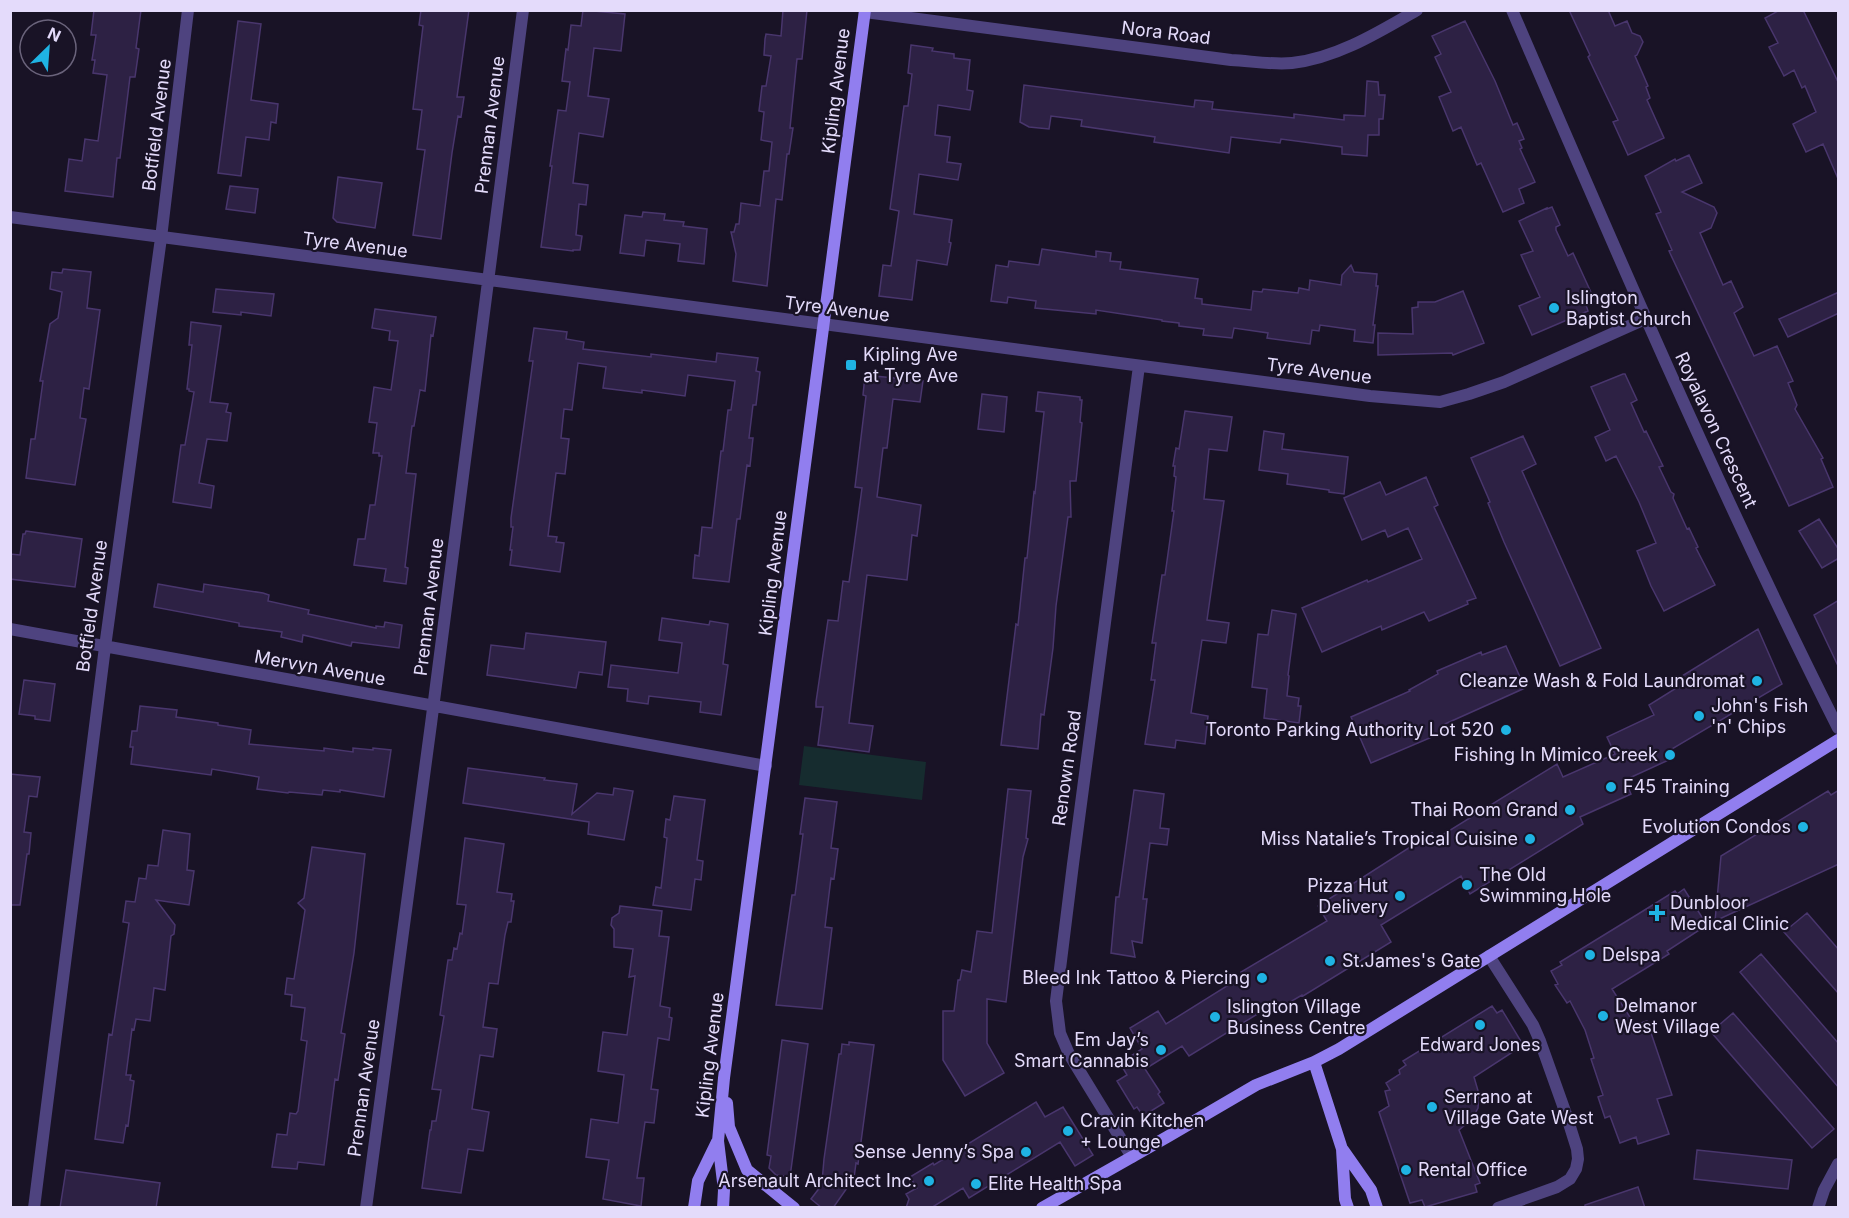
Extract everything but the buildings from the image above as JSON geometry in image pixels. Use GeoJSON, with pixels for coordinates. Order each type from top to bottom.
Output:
{"type":"FeatureCollection","features":[{"type":"Feature","properties":{"kind":"main road","name":"Kipling Avenue"},"geometry":{"type":"LineString","coordinates":[[723,1208],[724,1190],[718,1141],[724,1078],[865,11]]}},
{"type":"Feature","properties":{"kind":"main road"},"geometry":{"type":"LineString","coordinates":[[1042,1208],[1256,1085],[1314,1062],[1339,1049],[1839,740]]}},
{"type":"Feature","properties":{"kind":"main road"},"geometry":{"type":"LineString","coordinates":[[1314,1062],[1342,1149],[1345,1199],[1348,1208]]}},
{"type":"Feature","properties":{"kind":"main road"},"geometry":{"type":"LineString","coordinates":[[724,1078],[729,1127],[747,1170],[794,1208]]}},
{"type":"Feature","properties":{"kind":"main road","name":"Kipling Avenue"},"geometry":{"type":"LineString","coordinates":[[694,1208],[698,1181],[718,1141]]}},
{"type":"Feature","properties":{"kind":"main road"},"geometry":{"type":"LineString","coordinates":[[1342,1149],[1371,1190],[1377,1208]]}},
{"type":"Feature","properties":{"kind":"street","name":"Botfield Avenue"},"geometry":{"type":"LineString","coordinates":[[34,1208],[105,647],[161,238],[188,10]]}},
{"type":"Feature","properties":{"kind":"street","name":"Prennan Avenue"},"geometry":{"type":"LineString","coordinates":[[366,1208],[490,280],[523,10]]}},
{"type":"Feature","properties":{"kind":"street","name":"Nora Road"},"geometry":{"type":"LineString","coordinates":[[865,11],[1231,60],[1290,63],[1310,60],[1357,42],[1417,10]]}},
{"type":"Feature","properties":{"kind":"street","name":"Royalavon Crescent"},"geometry":{"type":"LineString","coordinates":[[1512,10],[1645,319],[1767,584],[1839,728]]}},
{"type":"Feature","properties":{"kind":"street","name":"Tyre Avenue"},"geometry":{"type":"LineString","coordinates":[[10,217],[1138,366],[1370,396],[1440,402],[1504,382],[1645,319]]}},
{"type":"Feature","properties":{"kind":"street","name":"Renown Road"},"geometry":{"type":"LineString","coordinates":[[1132,1157],[1069,1054],[1060,1033],[1056,1001],[1138,366]]}},
{"type":"Feature","properties":{"kind":"street","name":"Mervyn Avenue"},"geometry":{"type":"LineString","coordinates":[[10,629],[766,766]]}},
{"type":"Feature","properties":{"kind":"street"},"geometry":{"type":"LineString","coordinates":[[1489,956],[1533,1025],[1569,1123],[1578,1159],[1576,1169],[1570,1179],[1557,1187],[1498,1208]]}},
{"type":"Feature","properties":{"kind":"street"},"geometry":{"type":"LineString","coordinates":[[1818,1208],[1824,1190],[1839,1164]]}},
{"type":"Feature","properties":{"kind":"green space"},"geometry":{"type":"Polygon","coordinates":[[[804,746],[926,762],[922,800],[799,785],[804,746]]]}},
{"type":"Feature","properties":{"kind":"place","name":"Islington Baptist Church"},"geometry":{"type":"Point","coordinates":[1554,308]}},
{"type":"Feature","properties":{"kind":"place","name":"Kipling Ave at Tyre Ave"},"geometry":{"type":"Point","coordinates":[851,365]}},
{"type":"Feature","properties":{"kind":"place","name":"Cleanze Wash & Fold Laundromat"},"geometry":{"type":"Point","coordinates":[1757,681]}},
{"type":"Feature","properties":{"kind":"place","name":"John's Fish 'n' Chips"},"geometry":{"type":"Point","coordinates":[1699,716]}},
{"type":"Feature","properties":{"kind":"place","name":"Toronto Parking Authority Lot 520"},"geometry":{"type":"Point","coordinates":[1506,730]}},
{"type":"Feature","properties":{"kind":"place","name":"Fishing In Mimico Creek"},"geometry":{"type":"Point","coordinates":[1670,755]}},
{"type":"Feature","properties":{"kind":"place","name":"F45 Training"},"geometry":{"type":"Point","coordinates":[1611,787]}},
{"type":"Feature","properties":{"kind":"place","name":"Thai Room Grand"},"geometry":{"type":"Point","coordinates":[1570,810]}},
{"type":"Feature","properties":{"kind":"place","name":"Evolution Condos"},"geometry":{"type":"Point","coordinates":[1803,827]}},
{"type":"Feature","properties":{"kind":"place","name":"Miss Natalie’s Tropical Cuisine"},"geometry":{"type":"Point","coordinates":[1530,839]}},
{"type":"Feature","properties":{"kind":"place","name":"The Old Swimming Hole"},"geometry":{"type":"Point","coordinates":[1467,885]}},
{"type":"Feature","properties":{"kind":"place","name":"Pizza Hut Delivery"},"geometry":{"type":"Point","coordinates":[1400,896]}},
{"type":"Feature","properties":{"kind":"place","name":"Dunbloor Medical Clinic"},"geometry":{"type":"Point","coordinates":[1657,913]}},
{"type":"Feature","properties":{"kind":"place","name":"Delspa"},"geometry":{"type":"Point","coordinates":[1590,955]}},
{"type":"Feature","properties":{"kind":"place","name":"St.James's Gate"},"geometry":{"type":"Point","coordinates":[1330,961]}},
{"type":"Feature","properties":{"kind":"place","name":"Bleed Ink Tattoo & Piercing"},"geometry":{"type":"Point","coordinates":[1262,978]}},
{"type":"Feature","properties":{"kind":"place","name":"Delmanor West Village"},"geometry":{"type":"Point","coordinates":[1603,1016]}},
{"type":"Feature","properties":{"kind":"place","name":"Islington Village Business Centre"},"geometry":{"type":"Point","coordinates":[1215,1017]}},
{"type":"Feature","properties":{"kind":"place","name":"Edward Jones"},"geometry":{"type":"Point","coordinates":[1480,1025]}},
{"type":"Feature","properties":{"kind":"place","name":"Em Jay’s Smart Cannabis"},"geometry":{"type":"Point","coordinates":[1161,1050]}},
{"type":"Feature","properties":{"kind":"place","name":"Serrano at Village Gate West"},"geometry":{"type":"Point","coordinates":[1432,1107]}},
{"type":"Feature","properties":{"kind":"place","name":"Cravin Kitchen + Lounge"},"geometry":{"type":"Point","coordinates":[1068,1131]}},
{"type":"Feature","properties":{"kind":"place","name":"Sense Jenny’s Spa"},"geometry":{"type":"Point","coordinates":[1026,1152]}},
{"type":"Feature","properties":{"kind":"place","name":"Rental Office"},"geometry":{"type":"Point","coordinates":[1406,1170]}},
{"type":"Feature","properties":{"kind":"place","name":"Arsenault Architect Inc."},"geometry":{"type":"Point","coordinates":[929,1181]}},
{"type":"Feature","properties":{"kind":"place","name":"Elite Health Spa"},"geometry":{"type":"Point","coordinates":[976,1184]}}]}
